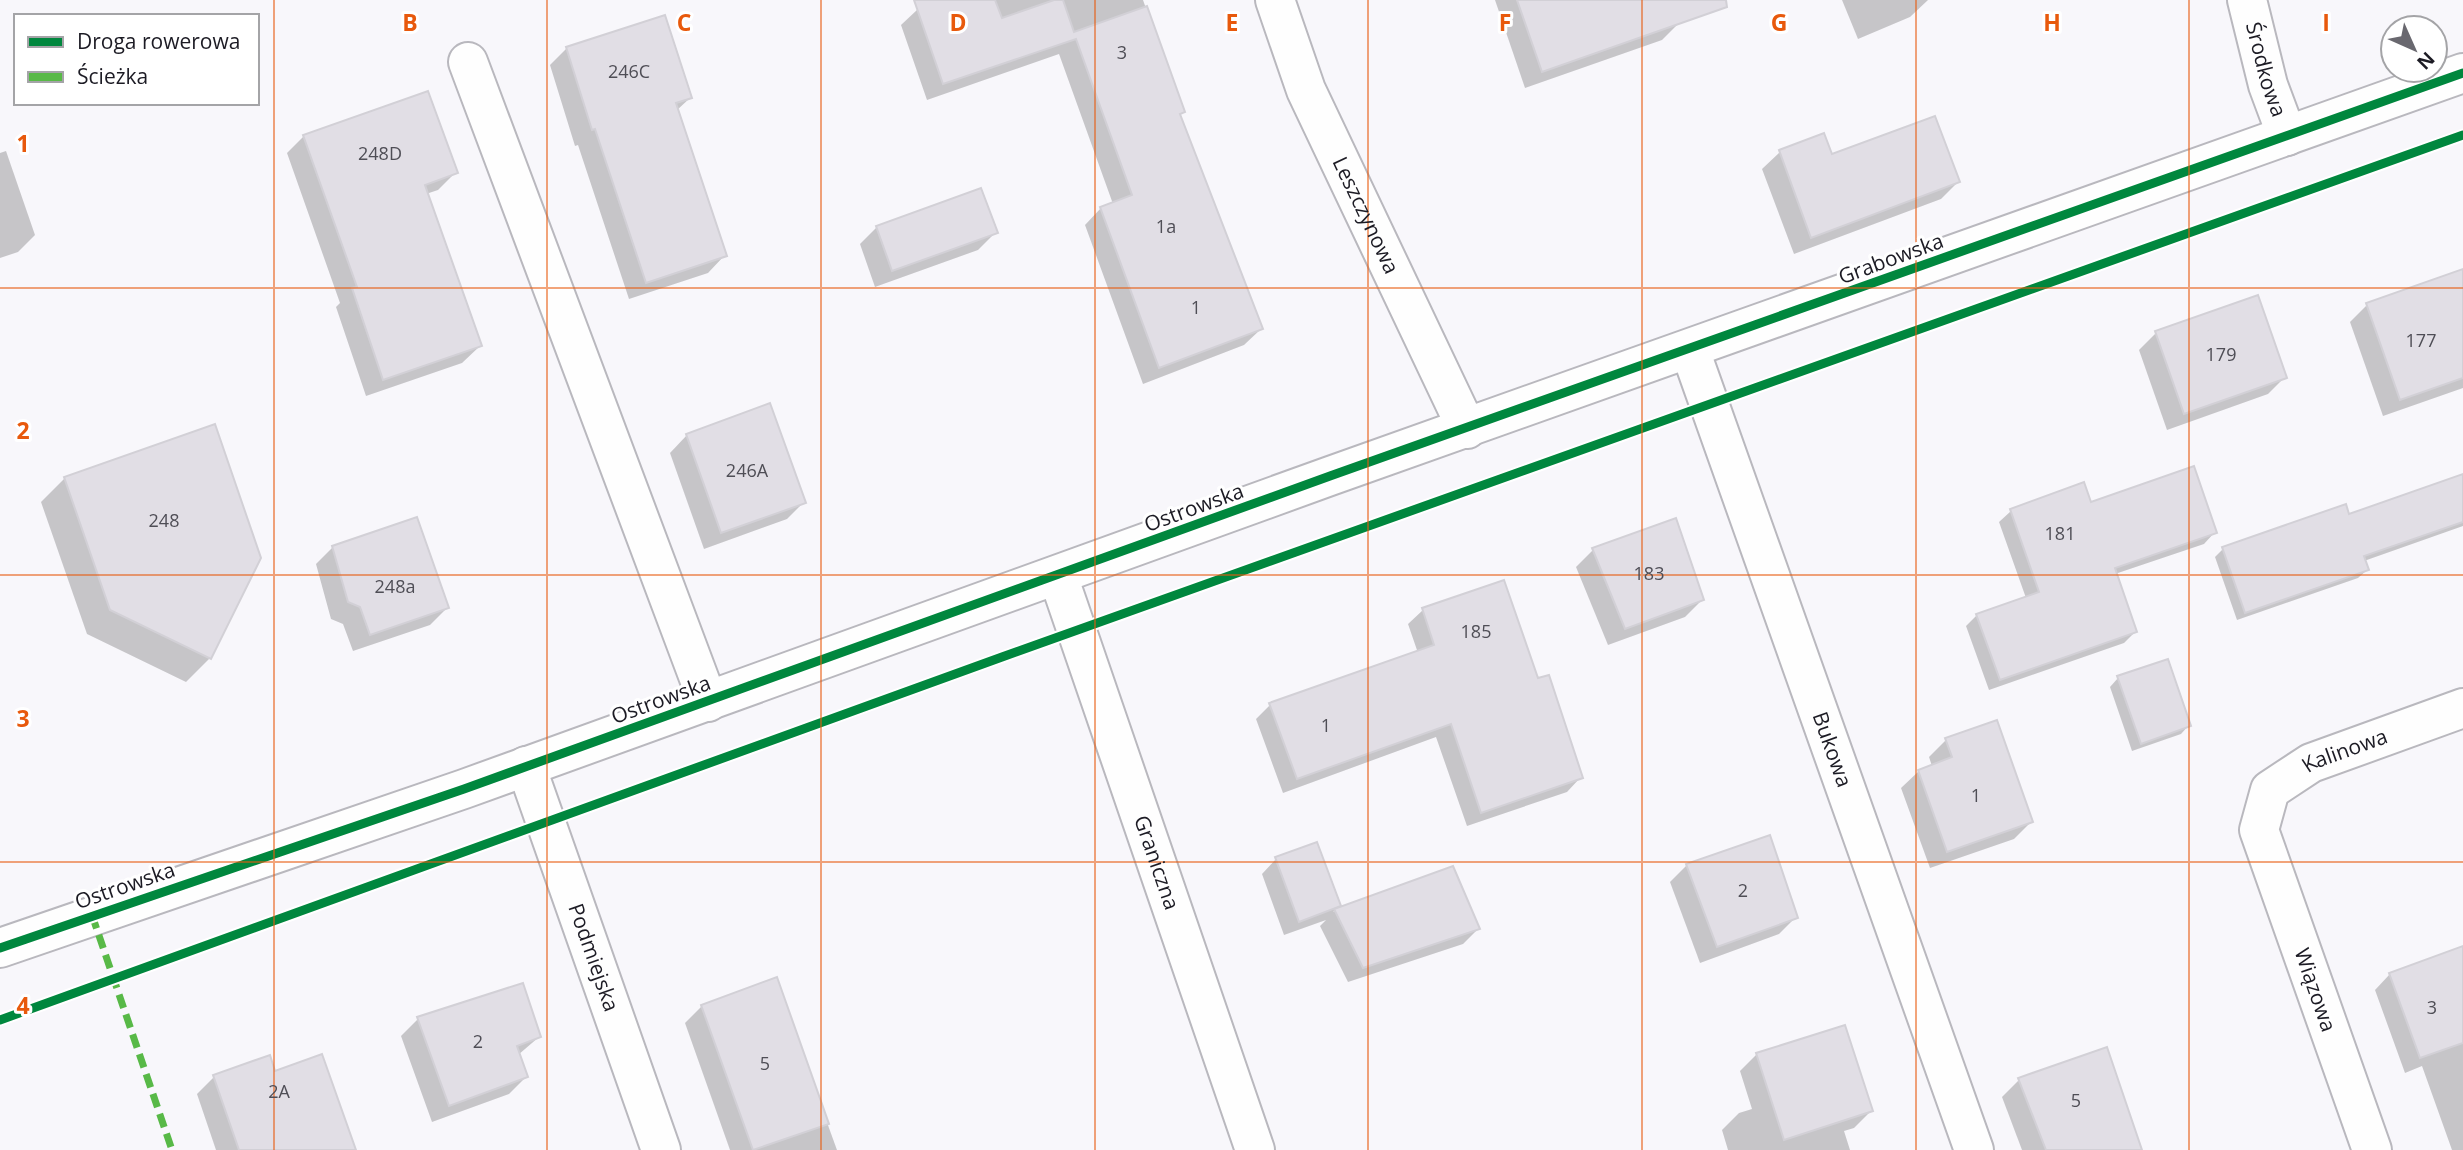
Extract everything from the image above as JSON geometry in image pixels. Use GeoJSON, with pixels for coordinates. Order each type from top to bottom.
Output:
{"type":"FeatureCollection","features":[{"type":"Feature","properties":{"kind":"street","name":"Leszczynowa"},"geometry":{"type":"LineString","coordinates":[[1275,0],[1306,90],[1467,429]]}},
{"type":"Feature","properties":{"kind":"street","name":"Środkowa"},"geometry":{"type":"LineString","coordinates":[[2247,0],[2269,85],[2287,136]]}},
{"type":"Feature","properties":{"kind":"street"},"geometry":{"type":"LineString","coordinates":[[468,62],[708,702]]}},
{"type":"Feature","properties":{"kind":"street","name":"Grabowska"},"geometry":{"type":"LineString","coordinates":[[1331,476],[2463,73]]}},
{"type":"Feature","properties":{"kind":"street","name":"Bukowa"},"geometry":{"type":"LineString","coordinates":[[1690,349],[1974,1150]]}},
{"type":"Feature","properties":{"kind":"street","name":"Ostrowska"},"geometry":{"type":"LineString","coordinates":[[0,948],[708,702],[1331,476]]}},
{"type":"Feature","properties":{"kind":"street","name":"Graniczna"},"geometry":{"type":"LineString","coordinates":[[1058,576],[1255,1150]]}},
{"type":"Feature","properties":{"kind":"street","name":"Kalinowa"},"geometry":{"type":"LineString","coordinates":[[2259,830],[2270,790],[2311,763],[2463,708]]}},
{"type":"Feature","properties":{"kind":"street","name":"Podmiejska"},"geometry":{"type":"LineString","coordinates":[[526,766],[661,1150]]}},
{"type":"Feature","properties":{"kind":"street","name":"Wiązowa"},"geometry":{"type":"LineString","coordinates":[[2259,830],[2372,1150]]}},
{"type":"Feature","properties":{"kind":"building"},"geometry":{"type":"Polygon","coordinates":[[[914,0],[995,0],[1002,18],[1054,0],[1063,0],[1074,32],[1147,6],[1185,112],[1180,114],[1263,329],[1159,368],[1100,207],[1132,195],[1076,39],[943,84],[914,0]]]}},
{"type":"Feature","properties":{"kind":"building"},"geometry":{"type":"Polygon","coordinates":[[[1517,0],[1726,0],[1727,7],[1542,72],[1517,0]]]}},
{"type":"Feature","properties":{"kind":"building"},"geometry":{"type":"Polygon","coordinates":[[[665,15],[692,98],[676,103],[727,256],[646,283],[566,47],[665,15]]]}},
{"type":"Feature","properties":{"kind":"building"},"geometry":{"type":"Polygon","coordinates":[[[428,91],[458,173],[425,185],[482,346],[383,380],[352,288],[357,287],[303,135],[428,91]]]}},
{"type":"Feature","properties":{"kind":"building"},"geometry":{"type":"Polygon","coordinates":[[[1935,116],[1960,182],[1811,238],[1779,150],[1824,133],[1832,154],[1935,116]]]}},
{"type":"Feature","properties":{"kind":"building"},"geometry":{"type":"Polygon","coordinates":[[[981,188],[998,233],[892,271],[876,226],[981,188]]]}},
{"type":"Feature","properties":{"kind":"building"},"geometry":{"type":"Polygon","coordinates":[[[2463,269],[2463,378],[2400,400],[2366,303],[2463,269]]]}},
{"type":"Feature","properties":{"kind":"building"},"geometry":{"type":"Polygon","coordinates":[[[2258,295],[2287,378],[2184,414],[2155,331],[2258,295]]]}},
{"type":"Feature","properties":{"kind":"building"},"geometry":{"type":"Polygon","coordinates":[[[770,403],[806,503],[721,533],[686,434],[770,403]]]}},
{"type":"Feature","properties":{"kind":"building"},"geometry":{"type":"Polygon","coordinates":[[[215,424],[261,558],[211,659],[110,610],[64,477],[215,424]]]}},
{"type":"Feature","properties":{"kind":"building"},"geometry":{"type":"Polygon","coordinates":[[[2194,466],[2217,533],[2115,568],[2137,632],[2000,680],[1976,614],[2039,592],[2010,509],[2084,482],[2091,502],[2194,466]]]}},
{"type":"Feature","properties":{"kind":"building"},"geometry":{"type":"Polygon","coordinates":[[[2463,474],[2463,522],[2364,556],[2369,570],[2245,613],[2222,547],[2346,504],[2349,514],[2463,474]]]}},
{"type":"Feature","properties":{"kind":"building"},"geometry":{"type":"Polygon","coordinates":[[[417,517],[449,608],[370,635],[360,607],[348,602],[332,546],[417,517]]]}},
{"type":"Feature","properties":{"kind":"building"},"geometry":{"type":"Polygon","coordinates":[[[1676,518],[1704,600],[1625,629],[1592,548],[1676,518]]]}},
{"type":"Feature","properties":{"kind":"building"},"geometry":{"type":"Polygon","coordinates":[[[1504,580],[1538,678],[1549,675],[1583,778],[1481,813],[1451,724],[1297,779],[1269,703],[1434,645],[1422,608],[1504,580]]]}},
{"type":"Feature","properties":{"kind":"building"},"geometry":{"type":"Polygon","coordinates":[[[2168,659],[2191,726],[2141,744],[2117,676],[2168,659]]]}},
{"type":"Feature","properties":{"kind":"building"},"geometry":{"type":"Polygon","coordinates":[[[1997,720],[2033,822],[1947,852],[1918,770],[1952,757],[1945,738],[1997,720]]]}},
{"type":"Feature","properties":{"kind":"building"},"geometry":{"type":"Polygon","coordinates":[[[1770,835],[1798,918],[1717,947],[1686,864],[1770,835]]]}},
{"type":"Feature","properties":{"kind":"building"},"geometry":{"type":"Polygon","coordinates":[[[1317,842],[1341,906],[1299,922],[1275,857],[1317,842]]]}},
{"type":"Feature","properties":{"kind":"building"},"geometry":{"type":"Polygon","coordinates":[[[1453,866],[1480,929],[1363,968],[1334,909],[1453,866]]]}},
{"type":"Feature","properties":{"kind":"building"},"geometry":{"type":"Polygon","coordinates":[[[2463,946],[2463,1043],[2420,1058],[2389,973],[2463,946]]]}},
{"type":"Feature","properties":{"kind":"building"},"geometry":{"type":"Polygon","coordinates":[[[777,977],[829,1124],[753,1150],[701,1005],[777,977]]]}},
{"type":"Feature","properties":{"kind":"building"},"geometry":{"type":"Polygon","coordinates":[[[523,983],[541,1037],[517,1046],[528,1077],[449,1106],[417,1017],[523,983]]]}},
{"type":"Feature","properties":{"kind":"building"},"geometry":{"type":"Polygon","coordinates":[[[1845,1025],[1873,1111],[1784,1140],[1756,1053],[1845,1025]]]}},
{"type":"Feature","properties":{"kind":"building"},"geometry":{"type":"Polygon","coordinates":[[[2107,1047],[2142,1150],[2046,1150],[2018,1078],[2107,1047]]]}},
{"type":"Feature","properties":{"kind":"building"},"geometry":{"type":"Polygon","coordinates":[[[322,1054],[356,1150],[239,1150],[213,1075],[270,1055],[275,1071],[322,1054]]]}},
{"type":"Feature","properties":{"kind":"marked path"},"geometry":{"type":"LineString","coordinates":[[92,915],[172,1150]]}},
{"type":"Feature","properties":{"kind":"cycle path"},"geometry":{"type":"LineString","coordinates":[[0,948],[464,789],[1330,476],[2463,73]]}},
{"type":"Feature","properties":{"kind":"cycle path"},"geometry":{"type":"LineString","coordinates":[[0,1020],[1002,657],[2463,135]]}}]}
